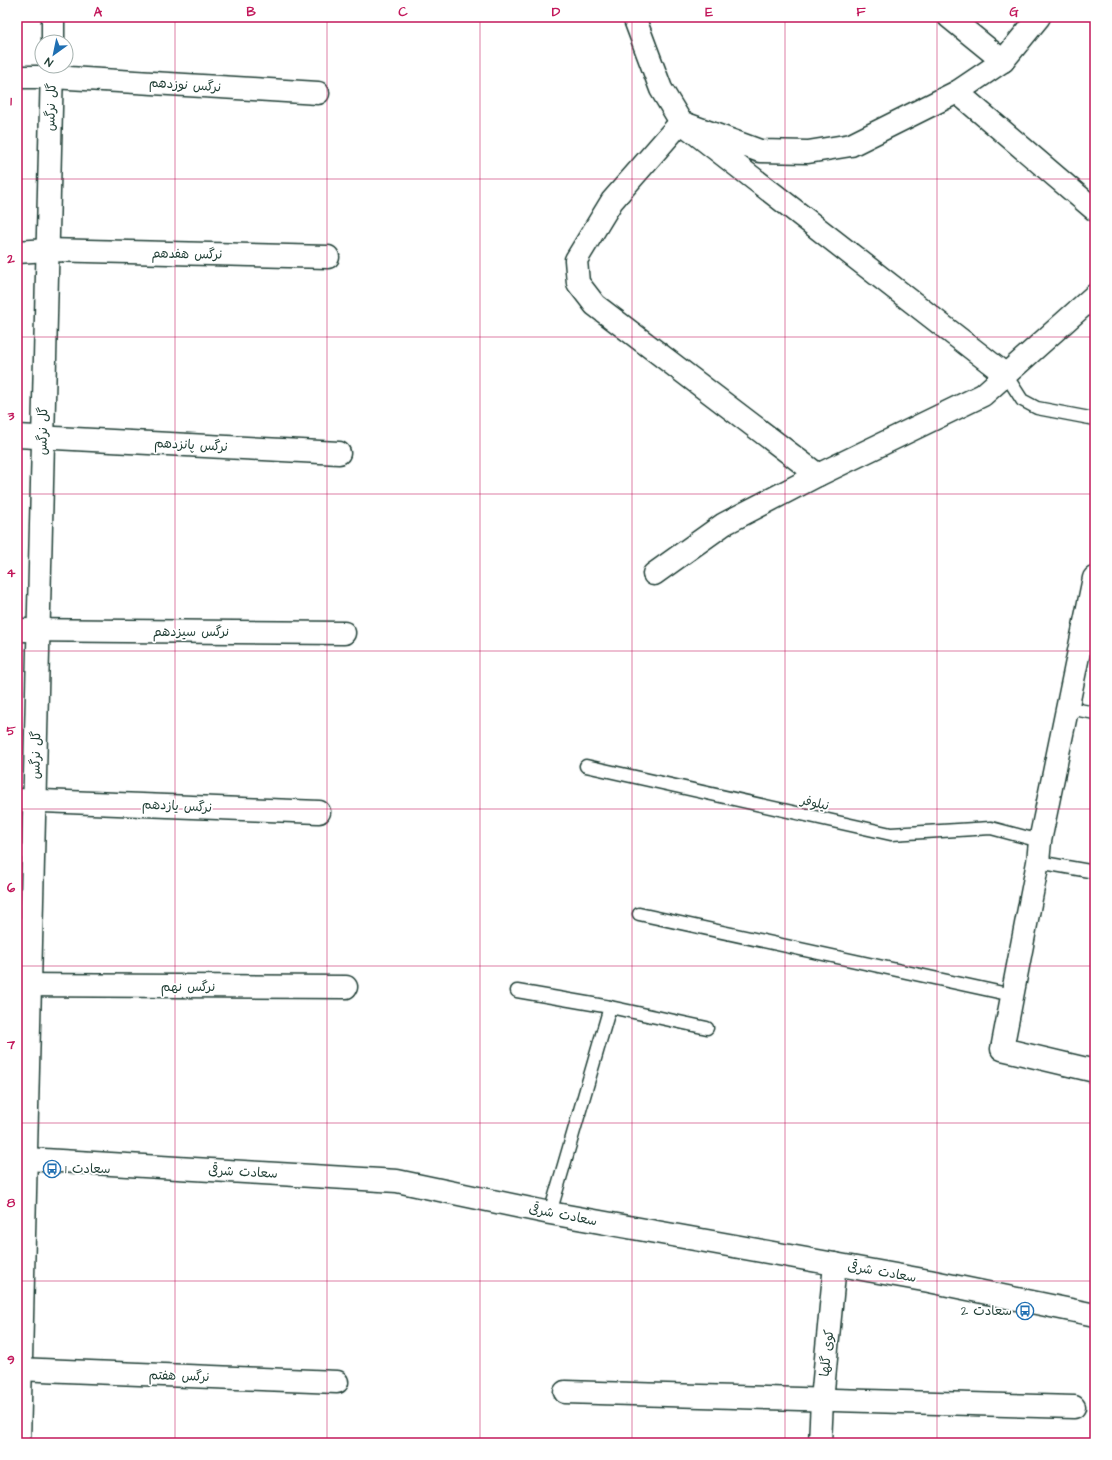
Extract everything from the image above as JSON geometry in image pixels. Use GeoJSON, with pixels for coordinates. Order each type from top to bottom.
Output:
{"type":"FeatureCollection","features":[{"type":"Feature","properties":{"kind":"street"},"geometry":{"type":"LineString","coordinates":[[53,17],[53,34]]}},
{"type":"Feature","properties":{"kind":"street"},"geometry":{"type":"LineString","coordinates":[[634,17],[661,89],[681,122],[1006,375]]}},
{"type":"Feature","properties":{"kind":"street"},"geometry":{"type":"LineString","coordinates":[[949,17],[1003,61]]}},
{"type":"Feature","properties":{"kind":"street"},"geometry":{"type":"LineString","coordinates":[[681,122],[760,151],[808,152],[851,145],[957,92],[1003,61],[1039,17]]}},
{"type":"Feature","properties":{"kind":"street","name":"نرگس نوزدهم"},"geometry":{"type":"LineString","coordinates":[[74,73],[318,93]]}},
{"type":"Feature","properties":{"kind":"street","name":"نرگس نوزدهم"},"geometry":{"type":"LineString","coordinates":[[17,77],[34,74]]}},
{"type":"Feature","properties":{"kind":"street","name":"گل نرگس"},"geometry":{"type":"LineString","coordinates":[[19,1443],[26,800],[38,631],[52,74]]}},
{"type":"Feature","properties":{"kind":"street"},"geometry":{"type":"LineString","coordinates":[[957,92],[1095,210]]}},
{"type":"Feature","properties":{"kind":"street"},"geometry":{"type":"LineString","coordinates":[[681,122],[612,201],[576,260],[578,283],[595,305],[818,475]]}},
{"type":"Feature","properties":{"kind":"street","name":"نرگس هفدهم"},"geometry":{"type":"LineString","coordinates":[[17,252],[47,250],[328,257]]}},
{"type":"Feature","properties":{"kind":"street"},"geometry":{"type":"LineString","coordinates":[[654,574],[724,524],[818,475],[983,395],[1095,295]]}},
{"type":"Feature","properties":{"kind":"street","name":"نرگس پانزدهم"},"geometry":{"type":"LineString","coordinates":[[17,436],[339,453]]}},
{"type":"Feature","properties":{"kind":"street"},"geometry":{"type":"LineString","coordinates":[[1095,579],[1094,578],[1040,841],[1038,862],[1002,1049],[1095,1071]]}},
{"type":"Feature","properties":{"kind":"street","name":"نرگس سیزدهم"},"geometry":{"type":"LineString","coordinates":[[17,630],[344,633]]}},
{"type":"Feature","properties":{"kind":"street","name":"نرگس یازدهم"},"geometry":{"type":"LineString","coordinates":[[26,800],[318,812]]}},
{"type":"Feature","properties":{"kind":"street","name":"نرگس نهم"},"geometry":{"type":"LineString","coordinates":[[24,986],[346,987]]}},
{"type":"Feature","properties":{"kind":"street","name":"سعادت شرقی"},"geometry":{"type":"LineString","coordinates":[[22,1159],[397,1181],[550,1213],[929,1281],[1095,1315]]}},
{"type":"Feature","properties":{"kind":"street","name":"کوی گلها"},"geometry":{"type":"LineString","coordinates":[[820,1443],[822,1400],[835,1264]]}},
{"type":"Feature","properties":{"kind":"street","name":"نرگس هفتم"},"geometry":{"type":"LineString","coordinates":[[19,1369],[337,1382]]}},
{"type":"Feature","properties":{"kind":"street"},"geometry":{"type":"LineString","coordinates":[[565,1392],[1074,1407]]}},
{"type":"Feature","properties":{"kind":"lane"},"geometry":{"type":"LineString","coordinates":[[1006,375],[1022,400],[1037,408],[1095,419]]}},
{"type":"Feature","properties":{"kind":"lane"},"geometry":{"type":"LineString","coordinates":[[1068,708],[1095,713]]}},
{"type":"Feature","properties":{"kind":"lane","name":"نیلوفر"},"geometry":{"type":"LineString","coordinates":[[586,766],[891,834],[991,828],[1040,841]]}},
{"type":"Feature","properties":{"kind":"lane"},"geometry":{"type":"LineString","coordinates":[[1038,862],[1095,872]]}},
{"type":"Feature","properties":{"kind":"lane"},"geometry":{"type":"LineString","coordinates":[[639,914],[1012,995]]}},
{"type":"Feature","properties":{"kind":"lane"},"geometry":{"type":"LineString","coordinates":[[517,992],[610,1007],[707,1028]]}},
{"type":"Feature","properties":{"kind":"lane"},"geometry":{"type":"LineString","coordinates":[[550,1213],[610,1007]]}},
{"type":"Feature","properties":{"kind":"place","name":"سعادت 1"},"geometry":{"type":"Point","coordinates":[52,1169]}},
{"type":"Feature","properties":{"kind":"place","name":"سعادت 2"},"geometry":{"type":"Point","coordinates":[1025,1311]}}]}
